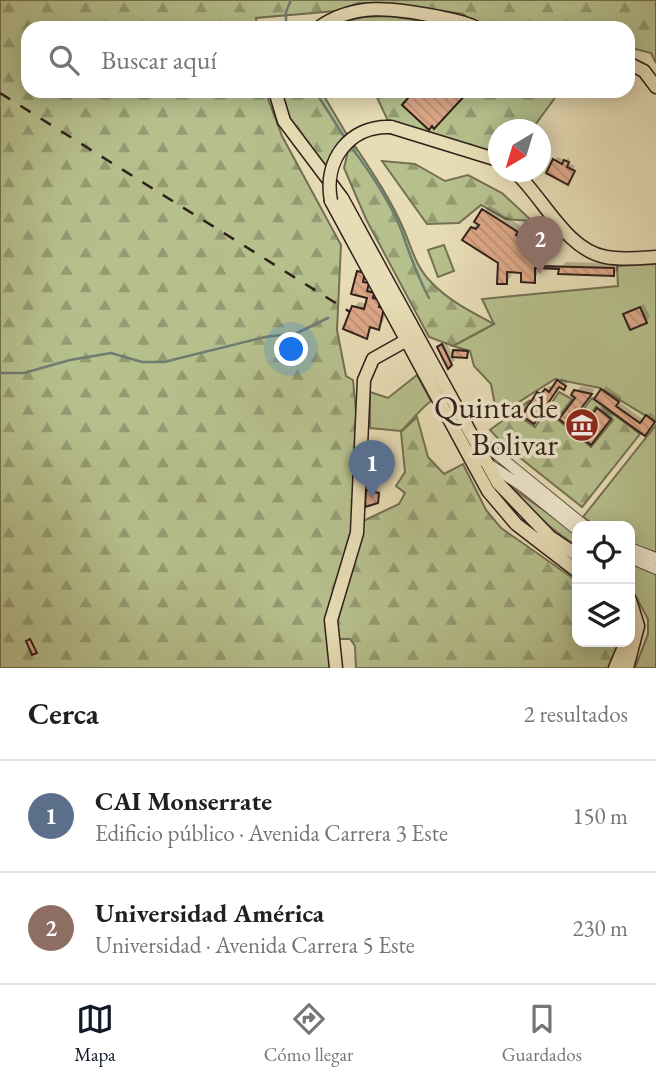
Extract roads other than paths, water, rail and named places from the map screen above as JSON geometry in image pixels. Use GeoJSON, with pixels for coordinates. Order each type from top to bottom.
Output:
{"type":"FeatureCollection","features":[{"type":"Feature","properties":{"kind":"main road"},"geometry":{"type":"LineString","coordinates":[[332,21],[347,13],[387,8],[455,21]]}},
{"type":"Feature","properties":{"kind":"main road"},"geometry":{"type":"LineString","coordinates":[[635,66],[644,71],[656,87]]}},
{"type":"Feature","properties":{"kind":"main road"},"geometry":{"type":"LineString","coordinates":[[277,98],[284,121],[340,194],[412,336],[463,447],[488,491],[505,513],[530,536],[572,567]]}},
{"type":"Feature","properties":{"kind":"main road"},"geometry":{"type":"LineString","coordinates":[[488,157],[391,127],[367,129],[345,144],[329,180],[331,201],[486,464],[510,499],[550,537],[572,552]]}},
{"type":"Feature","properties":{"kind":"main road"},"geometry":{"type":"LineString","coordinates":[[524,182],[564,229],[589,251],[608,257],[656,257]]}},
{"type":"Feature","properties":{"kind":"main road"},"geometry":{"type":"LineString","coordinates":[[336,668],[331,620],[357,533],[364,380],[373,359],[412,336]]}},
{"type":"Feature","properties":{"kind":"main road"},"geometry":{"type":"LineString","coordinates":[[635,611],[638,634],[635,642]]}},
{"type":"Feature","properties":{"kind":"main road"},"geometry":{"type":"LineString","coordinates":[[615,668],[624,647]]}},
{"type":"Feature","properties":{"kind":"main road"},"geometry":{"type":"LineString","coordinates":[[626,668],[633,647]]}},
{"type":"Feature","properties":{"kind":"street"},"geometry":{"type":"LineString","coordinates":[[466,428],[579,521]]}},
{"type":"Feature","properties":{"kind":"street"},"geometry":{"type":"LineString","coordinates":[[463,447],[525,488],[572,526]]}},
{"type":"Feature","properties":{"kind":"street"},"geometry":{"type":"LineString","coordinates":[[635,550],[656,558]]}},
{"type":"Feature","properties":{"kind":"street"},"geometry":{"type":"LineString","coordinates":[[635,560],[656,569]]}},
{"type":"Feature","properties":{"kind":"waterway"},"geometry":{"type":"LineString","coordinates":[[286,21],[291,0]]}},
{"type":"Feature","properties":{"kind":"waterway"},"geometry":{"type":"LineString","coordinates":[[319,98],[345,138]]}},
{"type":"Feature","properties":{"kind":"waterway"},"geometry":{"type":"LineString","coordinates":[[351,147],[392,209],[429,298]]}},
{"type":"Feature","properties":{"kind":"waterway"},"geometry":{"type":"LineString","coordinates":[[0,373],[24,373],[70,360],[111,353],[142,362],[164,362],[265,337],[297,333],[328,318]]}},
{"type":"Feature","properties":{"kind":"railway"},"geometry":{"type":"LineString","coordinates":[[0,93],[350,312]]}},
{"type":"Feature","properties":{"kind":"place","name":"Universidad América"},"geometry":{"type":"Point","coordinates":[540,274]}},
{"type":"Feature","properties":{"kind":"place","name":"Quinta de Bolivar"},"geometry":{"type":"Point","coordinates":[582,425]}},
{"type":"Feature","properties":{"kind":"place","name":"CAI Monserrate"},"geometry":{"type":"Point","coordinates":[372,498]}}]}
